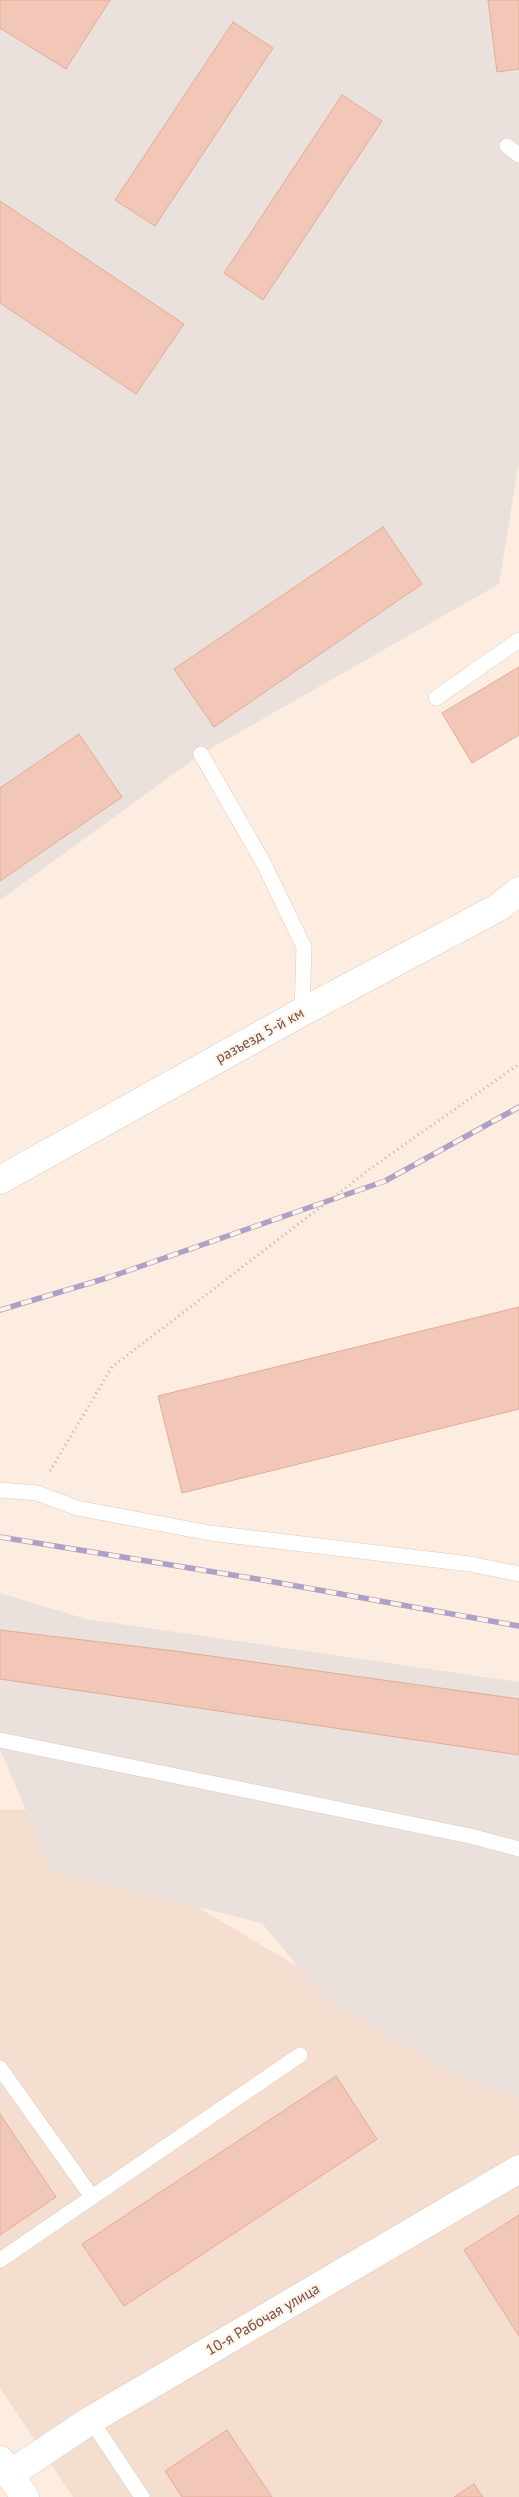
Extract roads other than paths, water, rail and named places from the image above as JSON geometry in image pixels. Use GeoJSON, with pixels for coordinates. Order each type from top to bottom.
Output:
{"type":"FeatureCollection","features":[{"type":"Feature","properties":{"kind":"street","name":"разъезд 5-й км"},"geometry":{"type":"LineString","coordinates":[[0,1180],[302,1012],[499,908],[519,891]]}},
{"type":"Feature","properties":{"kind":"street","name":"10-я Рабочая улица"},"geometry":{"type":"LineString","coordinates":[[5,2467],[91,2420],[519,2169]]}},
{"type":"Feature","properties":{"kind":"street"},"geometry":{"type":"LineString","coordinates":[[5,2467],[25,2497]]}},
{"type":"Feature","properties":{"kind":"lane"},"geometry":{"type":"LineString","coordinates":[[436,698],[519,640]]}},
{"type":"Feature","properties":{"kind":"lane"},"geometry":{"type":"LineString","coordinates":[[201,754],[263,862],[304,948],[302,1012]]}},
{"type":"Feature","properties":{"kind":"lane"},"geometry":{"type":"LineString","coordinates":[[0,1490],[37,1493],[77,1508],[210,1533],[470,1564],[519,1574]]}},
{"type":"Feature","properties":{"kind":"lane"},"geometry":{"type":"LineString","coordinates":[[0,1740],[470,1836],[519,1849]]}},
{"type":"Feature","properties":{"kind":"lane"},"geometry":{"type":"LineString","coordinates":[[0,2260],[300,2055]]}},
{"type":"Feature","properties":{"kind":"lane"},"geometry":{"type":"LineString","coordinates":[[0,2068],[92,2197]]}},
{"type":"Feature","properties":{"kind":"lane"},"geometry":{"type":"LineString","coordinates":[[91,2420],[142,2497]]}},
{"type":"Feature","properties":{"kind":"railway"},"geometry":{"type":"LineString","coordinates":[[0,1310],[110,1277],[385,1181],[519,1107]]}},
{"type":"Feature","properties":{"kind":"railway"},"geometry":{"type":"LineString","coordinates":[[0,1537],[263,1580],[519,1626]]}}]}
